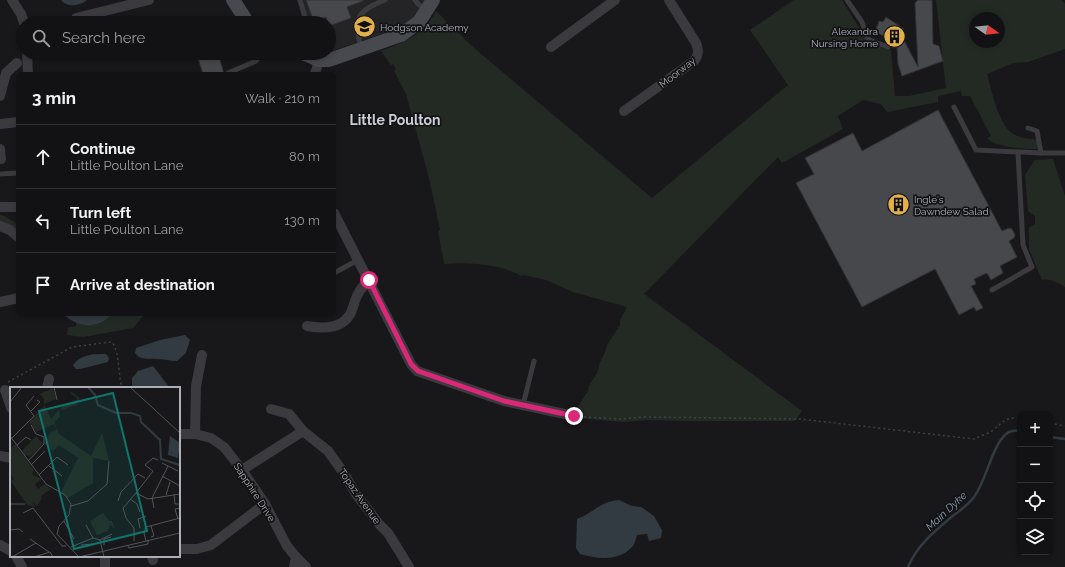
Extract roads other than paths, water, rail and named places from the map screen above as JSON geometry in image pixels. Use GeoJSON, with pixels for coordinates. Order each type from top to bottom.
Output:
{"type":"FeatureCollection","features":[{"type":"Feature","properties":{"kind":"street"},"geometry":{"type":"LineString","coordinates":[[12,0],[22,16]]}},
{"type":"Feature","properties":{"kind":"street"},"geometry":{"type":"LineString","coordinates":[[84,16],[150,0]]}},
{"type":"Feature","properties":{"kind":"street"},"geometry":{"type":"LineString","coordinates":[[233,0],[243,16]]}},
{"type":"Feature","properties":{"kind":"street"},"geometry":{"type":"LineString","coordinates":[[551,47],[615,0]]}},
{"type":"Feature","properties":{"kind":"street","name":"Moorway"},"geometry":{"type":"LineString","coordinates":[[624,111],[694,61],[698,55],[696,43],[669,0]]}},
{"type":"Feature","properties":{"kind":"street"},"geometry":{"type":"LineString","coordinates":[[336,57],[401,35],[415,26],[430,5]]}},
{"type":"Feature","properties":{"kind":"street"},"geometry":{"type":"LineString","coordinates":[[27,60],[28,72]]}},
{"type":"Feature","properties":{"kind":"street"},"geometry":{"type":"LineString","coordinates":[[316,72],[319,60],[329,60]]}},
{"type":"Feature","properties":{"kind":"street"},"geometry":{"type":"LineString","coordinates":[[0,96],[6,73],[17,63]]}},
{"type":"Feature","properties":{"kind":"street"},"geometry":{"type":"LineString","coordinates":[[0,124],[16,122]]}},
{"type":"Feature","properties":{"kind":"street"},"geometry":{"type":"LineString","coordinates":[[0,207],[16,207]]}},
{"type":"Feature","properties":{"kind":"street"},"geometry":{"type":"LineString","coordinates":[[336,217],[411,364],[418,371],[482,394],[574,416]]}},
{"type":"Feature","properties":{"kind":"street"},"geometry":{"type":"LineString","coordinates":[[0,226],[10,230],[16,236]]}},
{"type":"Feature","properties":{"kind":"street"},"geometry":{"type":"LineString","coordinates":[[307,326],[323,328],[335,326],[344,322],[350,316],[354,301],[359,291],[369,280]]}},
{"type":"Feature","properties":{"kind":"street"},"geometry":{"type":"LineString","coordinates":[[0,302],[16,298]]}},
{"type":"Feature","properties":{"kind":"street"},"geometry":{"type":"LineString","coordinates":[[195,434],[196,386],[202,355]]}},
{"type":"Feature","properties":{"kind":"street"},"geometry":{"type":"LineString","coordinates":[[4,387],[10,404]]}},
{"type":"Feature","properties":{"kind":"street","name":"Topaz Avenue"},"geometry":{"type":"LineString","coordinates":[[271,409],[289,414],[304,431],[328,451],[356,494],[379,524],[388,533],[409,567]]}},
{"type":"Feature","properties":{"kind":"street"},"geometry":{"type":"LineString","coordinates":[[242,470],[304,431]]}},
{"type":"Feature","properties":{"kind":"street","name":"Sapphire Drive"},"geometry":{"type":"LineString","coordinates":[[180,434],[195,434],[211,438],[224,447],[265,504],[295,562],[306,567]]}},
{"type":"Feature","properties":{"kind":"street"},"geometry":{"type":"LineString","coordinates":[[0,456],[10,458]]}},
{"type":"Feature","properties":{"kind":"street"},"geometry":{"type":"LineString","coordinates":[[180,549],[197,549],[211,545],[265,504]]}},
{"type":"Feature","properties":{"kind":"street"},"geometry":{"type":"LineString","coordinates":[[0,545],[10,550]]}},
{"type":"Feature","properties":{"kind":"street"},"geometry":{"type":"LineString","coordinates":[[17,557],[22,567]]}},
{"type":"Feature","properties":{"kind":"lane"},"geometry":{"type":"LineString","coordinates":[[300,0],[305,16]]}},
{"type":"Feature","properties":{"kind":"lane"},"geometry":{"type":"LineString","coordinates":[[361,48],[357,27],[359,15],[370,6],[385,0]]}},
{"type":"Feature","properties":{"kind":"lane"},"geometry":{"type":"LineString","coordinates":[[415,0],[418,4],[430,5]]}},
{"type":"Feature","properties":{"kind":"lane"},"geometry":{"type":"LineString","coordinates":[[847,0],[862,22],[867,37],[876,43],[883,44],[888,47]]}},
{"type":"Feature","properties":{"kind":"lane"},"geometry":{"type":"LineString","coordinates":[[230,72],[256,60]]}},
{"type":"Feature","properties":{"kind":"lane"},"geometry":{"type":"LineString","coordinates":[[954,107],[976,150],[993,152],[1065,153]]}},
{"type":"Feature","properties":{"kind":"lane"},"geometry":{"type":"LineString","coordinates":[[1028,128],[1037,131],[1041,153]]}},
{"type":"Feature","properties":{"kind":"lane"},"geometry":{"type":"LineString","coordinates":[[992,290],[1032,267],[1023,245],[1018,152]]}},
{"type":"Feature","properties":{"kind":"lane"},"geometry":{"type":"LineString","coordinates":[[0,174],[16,173]]}},
{"type":"Feature","properties":{"kind":"lane"},"geometry":{"type":"LineString","coordinates":[[336,272],[358,260]]}},
{"type":"Feature","properties":{"kind":"lane"},"geometry":{"type":"LineString","coordinates":[[523,405],[534,361]]}},
{"type":"Feature","properties":{"kind":"waterway","name":"Main Dyke"},"geometry":{"type":"LineString","coordinates":[[908,567],[916,552],[928,538],[940,526],[972,500],[980,488],[993,454],[1001,439],[1009,432],[1017,431]]}},
{"type":"Feature","properties":{"kind":"waterway","name":"Main Dyke"},"geometry":{"type":"LineString","coordinates":[[1053,437],[1065,439]]}},
{"type":"Feature","properties":{"kind":"place","name":"Hodgson Academy"},"geometry":{"type":"Point","coordinates":[365,27]}},
{"type":"Feature","properties":{"kind":"place","name":"Alexandra Nursing Home"},"geometry":{"type":"Point","coordinates":[894,37]}},
{"type":"Feature","properties":{"kind":"place","name":"Ingle's Dawndew Salad"},"geometry":{"type":"Point","coordinates":[898,205]}},
{"type":"Feature","properties":{"kind":"district","name":"Little Poulton"},"geometry":{"type":"Point","coordinates":[395,120]}}]}
